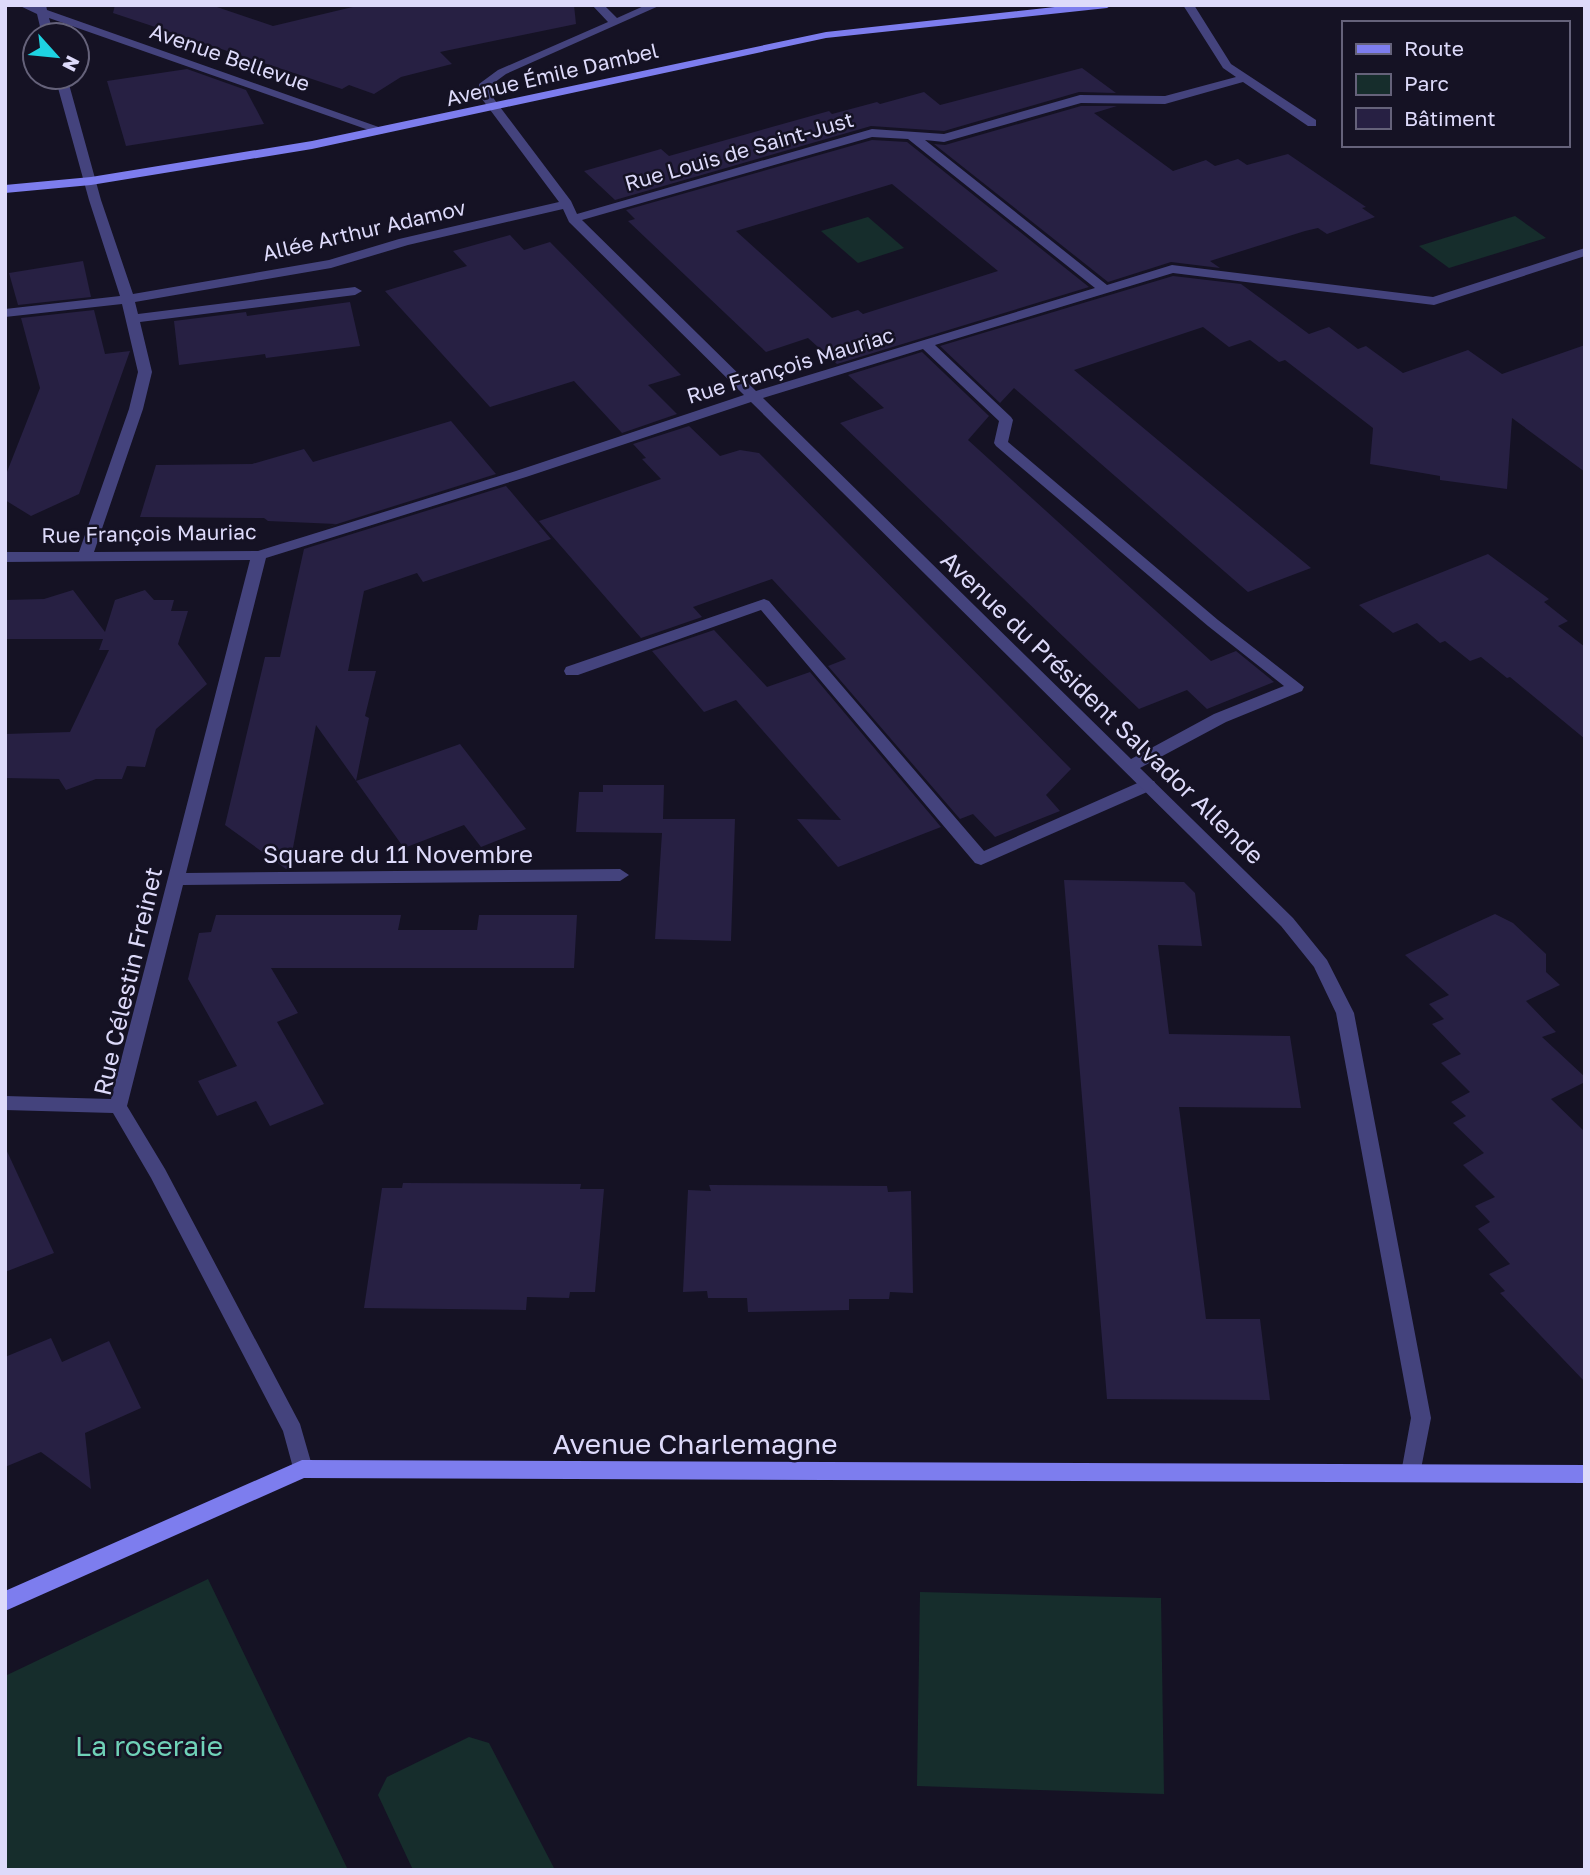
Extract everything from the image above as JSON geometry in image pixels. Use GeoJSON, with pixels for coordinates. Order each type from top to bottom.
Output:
{"type":"FeatureCollection","features":[{"type":"Feature","properties":{"kind":"street","name":"Avenue Bellevue"},"geometry":{"type":"LineString","coordinates":[[23,5],[41,8],[384,131]]}},
{"type":"Feature","properties":{"kind":"street"},"geometry":{"type":"LineString","coordinates":[[597,5],[616,23]]}},
{"type":"Feature","properties":{"kind":"street"},"geometry":{"type":"LineString","coordinates":[[493,108],[485,95],[485,84],[502,72],[656,5]]}},
{"type":"Feature","properties":{"kind":"street","name":"Avenue Émile Dambel"},"geometry":{"type":"LineString","coordinates":[[5,190],[91,181],[312,145],[493,108],[752,48],[826,35],[1107,5]]}},
{"type":"Feature","properties":{"kind":"street"},"geometry":{"type":"LineString","coordinates":[[1188,5],[1227,66],[1312,123]]}},
{"type":"Feature","properties":{"kind":"street","name":"Rue Louis de Saint-Just"},"geometry":{"type":"LineString","coordinates":[[570,211],[872,132],[944,138],[1080,99],[1165,100],[1244,78]]}},
{"type":"Feature","properties":{"kind":"street"},"geometry":{"type":"LineString","coordinates":[[65,91],[95,200],[128,299],[145,372],[136,409],[85,556]]}},
{"type":"Feature","properties":{"kind":"street","name":"Avenue du Président Salvador Allende"},"geometry":{"type":"LineString","coordinates":[[493,108],[570,211],[752,397],[1287,922],[1321,964],[1345,1013],[1421,1418],[1412,1473]]}},
{"type":"Feature","properties":{"kind":"street"},"geometry":{"type":"LineString","coordinates":[[912,136],[1105,290]]}},
{"type":"Feature","properties":{"kind":"street","name":"Allée Arthur Adamov"},"geometry":{"type":"LineString","coordinates":[[5,313],[128,299],[331,264],[404,242],[570,211]]}},
{"type":"Feature","properties":{"kind":"street","name":"Rue François Mauriac"},"geometry":{"type":"LineString","coordinates":[[5,557],[259,555],[521,474],[752,397],[1172,269],[1434,301],[1585,252]]}},
{"type":"Feature","properties":{"kind":"street","name":"Allée Arthur Adamov"},"geometry":{"type":"LineString","coordinates":[[132,319],[355,291]]}},
{"type":"Feature","properties":{"kind":"street"},"geometry":{"type":"LineString","coordinates":[[927,345],[1006,420],[1001,443],[1213,623],[1296,687],[1220,718],[1129,767]]}},
{"type":"Feature","properties":{"kind":"street","name":"Rue Célestin Freinet"},"geometry":{"type":"LineString","coordinates":[[259,555],[118,1106],[158,1174],[293,1430],[302,1469]]}},
{"type":"Feature","properties":{"kind":"street"},"geometry":{"type":"LineString","coordinates":[[572,671],[764,604],[981,859],[1148,785]]}},
{"type":"Feature","properties":{"kind":"street","name":"Square du 11 Novembre"},"geometry":{"type":"LineString","coordinates":[[176,879],[620,875]]}},
{"type":"Feature","properties":{"kind":"street"},"geometry":{"type":"LineString","coordinates":[[5,1103],[118,1106]]}},
{"type":"Feature","properties":{"kind":"street","name":"Avenue Charlemagne"},"geometry":{"type":"LineString","coordinates":[[5,1601],[302,1469],[1585,1474]]}},
{"type":"Feature","properties":{"kind":"green space"},"geometry":{"type":"Polygon","coordinates":[[[1515,216],[1546,238],[1449,268],[1419,246],[1515,216]]]}},
{"type":"Feature","properties":{"kind":"green space"},"geometry":{"type":"Polygon","coordinates":[[[868,217],[904,248],[858,263],[821,231],[868,217]]]}},
{"type":"Feature","properties":{"kind":"green space","name":"La roseraie"},"geometry":{"type":"Polygon","coordinates":[[[208,1579],[348,1870],[5,1870],[5,1676],[208,1579]]]}},
{"type":"Feature","properties":{"kind":"green space"},"geometry":{"type":"Polygon","coordinates":[[[920,1592],[1161,1598],[1164,1794],[917,1786],[920,1592]]]}},
{"type":"Feature","properties":{"kind":"green space"},"geometry":{"type":"Polygon","coordinates":[[[469,1737],[489,1743],[555,1870],[413,1870],[378,1795],[387,1777],[469,1737]]]}},
{"type":"Feature","properties":{"kind":"building"},"geometry":{"type":"Polygon","coordinates":[[[115,5],[211,5],[273,26],[361,5],[574,5],[576,24],[440,52],[452,64],[401,77],[374,94],[349,85],[342,89],[113,13],[115,5]]]}},
{"type":"Feature","properties":{"kind":"building"},"geometry":{"type":"Polygon","coordinates":[[[1082,68],[1116,93],[1079,92],[944,131],[871,126],[615,200],[584,171],[661,149],[669,156],[829,111],[832,114],[924,92],[940,105],[1082,68]]]}},
{"type":"Feature","properties":{"kind":"building"},"geometry":{"type":"Polygon","coordinates":[[[187,69],[246,90],[264,124],[126,146],[107,81],[187,69]]]}},
{"type":"Feature","properties":{"kind":"building"},"geometry":{"type":"Polygon","coordinates":[[[1081,106],[1117,106],[1094,113],[1173,171],[1206,160],[1215,166],[1238,159],[1247,165],[1288,154],[1366,207],[1362,208],[1375,217],[1327,234],[1318,228],[1305,231],[1210,261],[1220,268],[1171,262],[1108,282],[934,144],[945,145],[1081,106]]]}},
{"type":"Feature","properties":{"kind":"building"},"geometry":{"type":"Polygon","coordinates":[[[872,140],[907,142],[1089,287],[837,364],[808,338],[766,352],[628,221],[635,219],[626,210],[872,140]],[[892,184],[736,231],[832,318],[858,310],[863,314],[998,271],[892,184]]]}},
{"type":"Feature","properties":{"kind":"building"},"geometry":{"type":"Polygon","coordinates":[[[510,235],[524,250],[550,242],[681,375],[648,385],[677,414],[622,433],[574,381],[490,407],[385,291],[467,266],[453,251],[510,235]]]}},
{"type":"Feature","properties":{"kind":"building"},"geometry":{"type":"Polygon","coordinates":[[[83,261],[91,297],[18,305],[9,273],[83,261]]]}},
{"type":"Feature","properties":{"kind":"building"},"geometry":{"type":"Polygon","coordinates":[[[1173,276],[1241,284],[1309,334],[1329,327],[1358,349],[1366,346],[1403,373],[1468,350],[1502,374],[1585,345],[1585,472],[1512,418],[1507,489],[1440,480],[1440,476],[1370,464],[1373,428],[1285,360],[1279,362],[1250,340],[1229,347],[1203,327],[1074,370],[1311,568],[1248,592],[1014,388],[1000,403],[940,346],[1173,276]]]}},
{"type":"Feature","properties":{"kind":"building"},"geometry":{"type":"Polygon","coordinates":[[[350,302],[360,346],[266,358],[265,354],[179,365],[174,321],[246,312],[247,316],[350,302]]]}},
{"type":"Feature","properties":{"kind":"building"},"geometry":{"type":"Polygon","coordinates":[[[94,310],[105,354],[130,351],[79,494],[31,516],[5,500],[5,477],[40,388],[21,318],[94,310]]]}},
{"type":"Feature","properties":{"kind":"building"},"geometry":{"type":"Polygon","coordinates":[[[922,352],[989,416],[968,440],[1211,661],[1236,651],[1274,682],[1207,709],[1187,690],[1139,709],[840,423],[884,408],[848,375],[922,352]]]}},
{"type":"Feature","properties":{"kind":"building"},"geometry":{"type":"Polygon","coordinates":[[[451,421],[496,474],[321,529],[336,524],[268,521],[264,518],[140,517],[156,465],[252,464],[304,449],[313,462],[451,421]]]}},
{"type":"Feature","properties":{"kind":"building"},"geometry":{"type":"Polygon","coordinates":[[[689,426],[720,456],[740,450],[759,453],[1071,769],[1046,795],[1060,811],[995,837],[973,814],[960,819],[828,666],[846,659],[772,579],[693,607],[702,617],[641,638],[539,521],[661,479],[642,459],[646,458],[633,444],[689,426]]]}},
{"type":"Feature","properties":{"kind":"building"},"geometry":{"type":"Polygon","coordinates":[[[506,486],[551,539],[423,582],[417,573],[364,591],[348,671],[376,671],[365,716],[369,718],[356,781],[316,725],[289,869],[225,825],[265,657],[280,657],[304,549],[506,486]]]}},
{"type":"Feature","properties":{"kind":"building"},"geometry":{"type":"Polygon","coordinates":[[[1488,554],[1549,599],[1544,602],[1568,621],[1558,626],[1585,647],[1585,739],[1510,677],[1507,678],[1481,657],[1470,661],[1445,641],[1440,643],[1417,623],[1393,633],[1359,605],[1488,554]]]}},
{"type":"Feature","properties":{"kind":"building"},"geometry":{"type":"Polygon","coordinates":[[[73,590],[105,632],[115,600],[145,590],[154,600],[174,600],[171,611],[188,611],[178,644],[207,684],[156,729],[145,767],[127,766],[122,779],[96,779],[66,790],[59,779],[5,778],[5,734],[70,732],[109,650],[99,650],[103,639],[5,639],[5,600],[44,599],[73,590]]]}},
{"type":"Feature","properties":{"kind":"building"},"geometry":{"type":"Polygon","coordinates":[[[714,630],[767,687],[810,672],[941,827],[838,867],[797,819],[841,820],[736,700],[704,712],[652,651],[714,630]]]}},
{"type":"Feature","properties":{"kind":"building"},"geometry":{"type":"Polygon","coordinates":[[[460,744],[526,829],[481,847],[464,825],[404,848],[356,781],[460,744]]]}},
{"type":"Feature","properties":{"kind":"building"},"geometry":{"type":"Polygon","coordinates":[[[603,785],[664,785],[663,819],[735,819],[731,941],[655,939],[662,833],[576,832],[579,792],[603,792],[603,785]]]}},
{"type":"Feature","properties":{"kind":"building"},"geometry":{"type":"Polygon","coordinates":[[[1064,880],[1184,882],[1195,893],[1202,946],[1158,945],[1169,1034],[1290,1036],[1301,1108],[1179,1107],[1206,1319],[1260,1319],[1270,1400],[1107,1399],[1064,880]]]}},
{"type":"Feature","properties":{"kind":"building"},"geometry":{"type":"Polygon","coordinates":[[[1495,914],[1513,923],[1546,954],[1546,972],[1560,985],[1526,1001],[1556,1032],[1542,1037],[1585,1077],[1585,1082],[1551,1099],[1585,1132],[1585,1382],[1500,1293],[1505,1291],[1489,1274],[1510,1264],[1478,1229],[1490,1222],[1475,1206],[1495,1197],[1463,1165],[1484,1153],[1453,1123],[1466,1116],[1451,1102],[1470,1092],[1441,1063],[1461,1054],[1432,1024],[1444,1019],[1429,1004],[1449,995],[1405,955],[1495,914]]]}},
{"type":"Feature","properties":{"kind":"building"},"geometry":{"type":"Polygon","coordinates":[[[216,915],[401,915],[398,930],[477,930],[479,915],[577,915],[574,968],[271,968],[298,1013],[277,1022],[324,1104],[270,1126],[256,1101],[217,1116],[198,1081],[237,1066],[188,979],[199,933],[211,932],[216,915]]]}},
{"type":"Feature","properties":{"kind":"building"},"geometry":{"type":"Polygon","coordinates":[[[5,1147],[54,1253],[5,1272],[5,1147]]]}},
{"type":"Feature","properties":{"kind":"building"},"geometry":{"type":"Polygon","coordinates":[[[403,1183],[581,1184],[580,1189],[604,1189],[595,1292],[570,1292],[569,1298],[527,1297],[526,1310],[364,1308],[382,1188],[402,1188],[403,1183]]]}},
{"type":"Feature","properties":{"kind":"building"},"geometry":{"type":"Polygon","coordinates":[[[709,1185],[887,1186],[888,1192],[911,1191],[913,1293],[890,1292],[889,1299],[849,1299],[849,1310],[748,1312],[747,1298],[708,1298],[707,1291],[683,1292],[688,1190],[711,1191],[709,1185]]]}},
{"type":"Feature","properties":{"kind":"building"},"geometry":{"type":"Polygon","coordinates":[[[51,1338],[62,1362],[109,1341],[141,1408],[85,1433],[91,1489],[41,1452],[5,1467],[5,1357],[51,1338]]]}}]}
